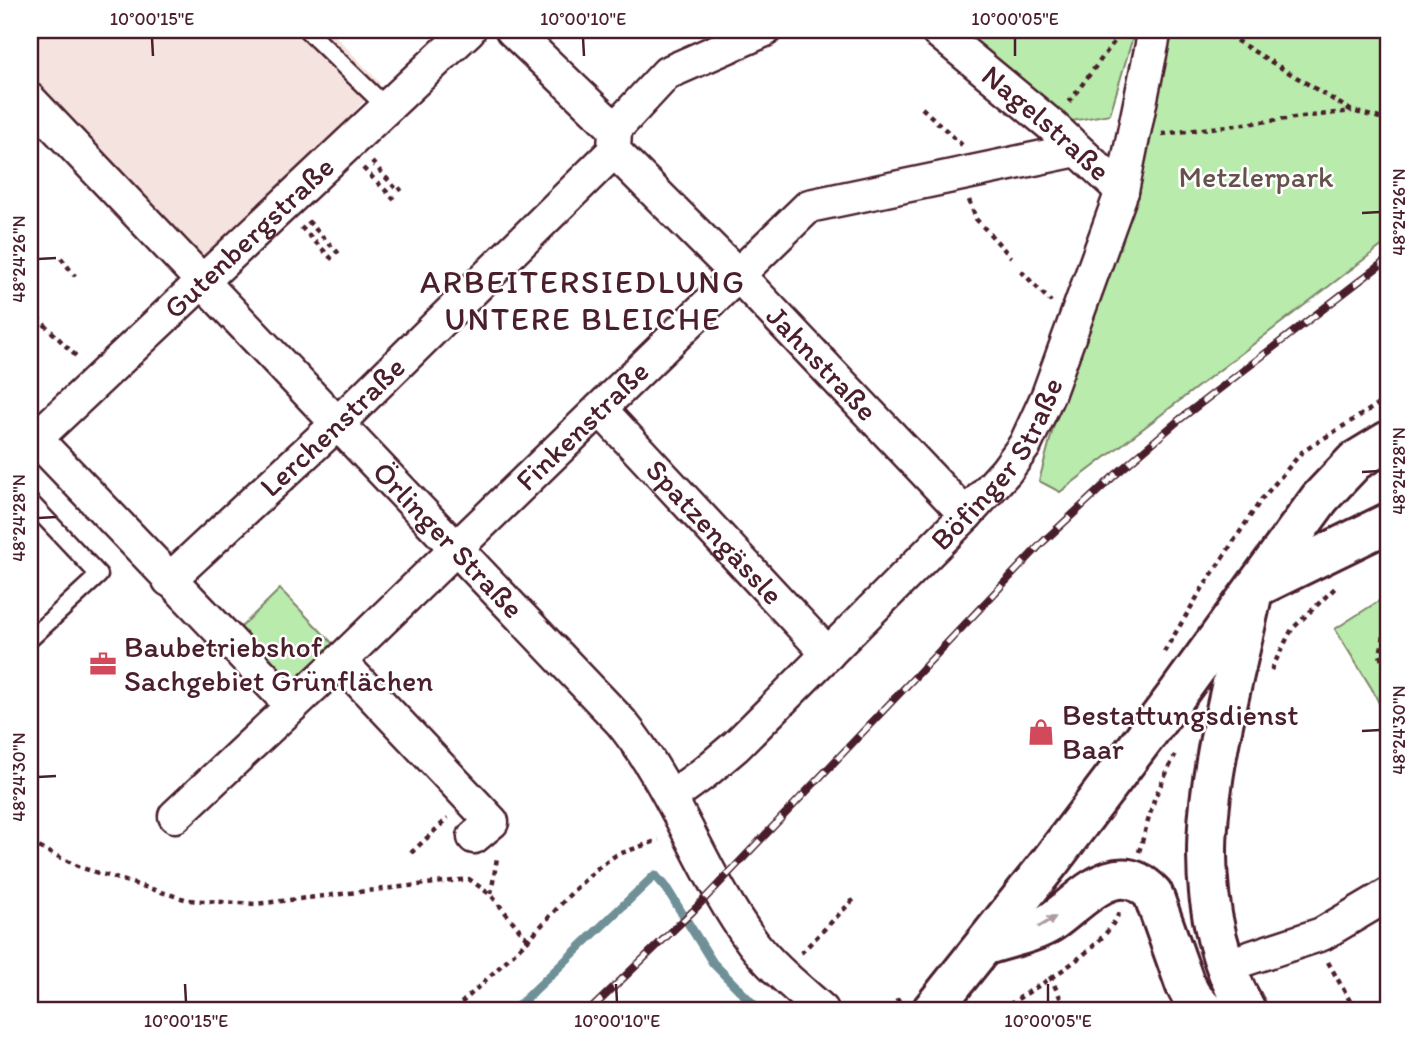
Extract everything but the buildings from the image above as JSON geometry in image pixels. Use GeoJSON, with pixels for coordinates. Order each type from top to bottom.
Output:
{"type":"FeatureCollection","features":[{"type":"Feature","properties":{"kind":"main road"},"geometry":{"type":"LineString","coordinates":[[915,1005],[984,946],[1176,696],[1320,498],[1354,461],[1388,441]]}},
{"type":"Feature","properties":{"kind":"main road"},"geometry":{"type":"LineString","coordinates":[[1254,588],[1388,523]]}},
{"type":"Feature","properties":{"kind":"main road"},"geometry":{"type":"LineString","coordinates":[[1246,1010],[1225,966],[1213,929],[1207,888],[1206,839],[1210,790],[1218,747],[1254,588]]}},
{"type":"Feature","properties":{"kind":"main road"},"geometry":{"type":"LineString","coordinates":[[984,946],[1051,922],[1094,887],[1117,879],[1131,880],[1146,887],[1153,894],[1185,984],[1204,1010]]}},
{"type":"Feature","properties":{"kind":"street","name":"Gutenbergstraße"},"geometry":{"type":"LineString","coordinates":[[33,442],[469,30]]}},
{"type":"Feature","properties":{"kind":"street","name":"Jahnstraße"},"geometry":{"type":"LineString","coordinates":[[512,30],[738,275],[966,515]]}},
{"type":"Feature","properties":{"kind":"street","name":"Lerchenstraße"},"geometry":{"type":"LineString","coordinates":[[169,580],[337,424],[614,140],[667,73],[765,30]]}},
{"type":"Feature","properties":{"kind":"street","name":"Nagelstraße"},"geometry":{"type":"LineString","coordinates":[[936,30],[1051,125],[1122,191]]}},
{"type":"Feature","properties":{"kind":"street","name":"Böfinger Straße"},"geometry":{"type":"LineString","coordinates":[[671,797],[736,746],[966,515],[1006,471],[1025,445],[1048,395],[1122,191],[1156,30]]}},
{"type":"Feature","properties":{"kind":"street","name":"Örlinger Straße"},"geometry":{"type":"LineString","coordinates":[[30,100],[621,722],[644,750],[736,917],[760,952],[822,1010]]}},
{"type":"Feature","properties":{"kind":"street","name":"Finkenstraße"},"geometry":{"type":"LineString","coordinates":[[175,816],[340,661],[809,206],[1077,150]]}},
{"type":"Feature","properties":{"kind":"street","name":"Spatzengässle"},"geometry":{"type":"LineString","coordinates":[[600,409],[828,654]]}},
{"type":"Feature","properties":{"kind":"street"},"geometry":{"type":"LineString","coordinates":[[33,442],[292,706]]}},
{"type":"Feature","properties":{"kind":"street"},"geometry":{"type":"LineString","coordinates":[[340,661],[492,822],[474,837]]}},
{"type":"Feature","properties":{"kind":"street"},"geometry":{"type":"LineString","coordinates":[[1225,966],[1313,937],[1388,895]]}},
{"type":"Feature","properties":{"kind":"lane"},"geometry":{"type":"LineString","coordinates":[[307,30],[387,107]]}},
{"type":"Feature","properties":{"kind":"lane"},"geometry":{"type":"LineString","coordinates":[[30,502],[99,575],[30,639]]}},
{"type":"Feature","properties":{"kind":"path"},"geometry":{"type":"LineString","coordinates":[[1051,125],[1123,30]]}},
{"type":"Feature","properties":{"kind":"path"},"geometry":{"type":"LineString","coordinates":[[1219,30],[1352,111],[1388,120]]}},
{"type":"Feature","properties":{"kind":"path"},"geometry":{"type":"LineString","coordinates":[[922,108],[974,172],[976,219],[1011,257]]}},
{"type":"Feature","properties":{"kind":"path"},"geometry":{"type":"LineString","coordinates":[[1133,137],[1352,111]]}},
{"type":"Feature","properties":{"kind":"path"},"geometry":{"type":"LineString","coordinates":[[348,144],[398,191],[402,188]]}},
{"type":"Feature","properties":{"kind":"path"},"geometry":{"type":"LineString","coordinates":[[348,144],[393,198],[391,200]]}},
{"type":"Feature","properties":{"kind":"path"},"geometry":{"type":"LineString","coordinates":[[285,204],[337,252],[341,248]]}},
{"type":"Feature","properties":{"kind":"path"},"geometry":{"type":"LineString","coordinates":[[285,204],[331,258],[328,261]]}},
{"type":"Feature","properties":{"kind":"path"},"geometry":{"type":"LineString","coordinates":[[61,258],[75,276]]}},
{"type":"Feature","properties":{"kind":"path"},"geometry":{"type":"LineString","coordinates":[[1021,271],[1056,308],[1077,312]]}},
{"type":"Feature","properties":{"kind":"path"},"geometry":{"type":"LineString","coordinates":[[37,317],[99,379]]}},
{"type":"Feature","properties":{"kind":"path"},"geometry":{"type":"LineString","coordinates":[[1334,430],[1388,398]]}},
{"type":"Feature","properties":{"kind":"path"},"geometry":{"type":"LineString","coordinates":[[1269,676],[1292,629],[1338,586]]}},
{"type":"Feature","properties":{"kind":"path"},"geometry":{"type":"LineString","coordinates":[[1388,616],[1380,654],[1388,677]]}},
{"type":"Feature","properties":{"kind":"path"},"geometry":{"type":"LineString","coordinates":[[411,853],[469,798]]}},
{"type":"Feature","properties":{"kind":"path"},"geometry":{"type":"LineString","coordinates":[[454,1010],[528,940],[600,866],[616,855],[687,831]]}},
{"type":"Feature","properties":{"kind":"path"},"geometry":{"type":"LineString","coordinates":[[30,843],[82,868],[188,900],[256,904],[469,879],[491,895],[528,940]]}},
{"type":"Feature","properties":{"kind":"path"},"geometry":{"type":"LineString","coordinates":[[781,973],[855,898]]}},
{"type":"Feature","properties":{"kind":"path"},"geometry":{"type":"LineString","coordinates":[[1313,937],[1355,1010]]}},
{"type":"Feature","properties":{"kind":"path"},"geometry":{"type":"LineString","coordinates":[[1050,976],[1066,1010]]}},
{"type":"Feature","properties":{"kind":"path"},"geometry":{"type":"LineString","coordinates":[[890,1010],[915,1005]]}},
{"type":"Feature","properties":{"kind":"shaded area"},"geometry":{"type":"Polygon","coordinates":[[[30,30],[330,30],[380,83],[345,122],[201,258],[30,80],[30,30]]]}},
{"type":"Feature","properties":{"kind":"green space"},"geometry":{"type":"Polygon","coordinates":[[[936,30],[1135,30],[1110,114],[1051,125],[936,30]]]}},
{"type":"Feature","properties":{"kind":"green space","name":"Metzlerpark"},"geometry":{"type":"Polygon","coordinates":[[[1160,30],[1388,30],[1388,241],[1060,492],[1039,481],[1160,30]]]}},
{"type":"Feature","properties":{"kind":"green space"},"geometry":{"type":"Polygon","coordinates":[[[280,589],[337,648],[296,683],[286,680],[237,631],[280,589]]]}},
{"type":"Feature","properties":{"kind":"green space"},"geometry":{"type":"Polygon","coordinates":[[[1388,595],[1388,721],[1372,689],[1335,629],[1388,595]]]}},
{"type":"Feature","properties":{"kind":"waterway"},"geometry":{"type":"LineString","coordinates":[[514,1010],[655,875],[667,889],[713,963],[759,1010]]}},
{"type":"Feature","properties":{"kind":"railway"},"geometry":{"type":"LineString","coordinates":[[590,1010],[693,911],[1043,542],[1179,420],[1388,259]]}},
{"type":"Feature","properties":{"kind":"place","name":"Baubetriebshof Sachgebiet Grünflächen"},"geometry":{"type":"Point","coordinates":[103,664]}},
{"type":"Feature","properties":{"kind":"place","name":"Bestattungsdienst Baar"},"geometry":{"type":"Point","coordinates":[1041,732]}},
{"type":"Feature","properties":{"kind":"district","name":"ARBEITERSIEDLUNG UNTERE BLEICHE"},"geometry":{"type":"Point","coordinates":[583,300]}}]}
